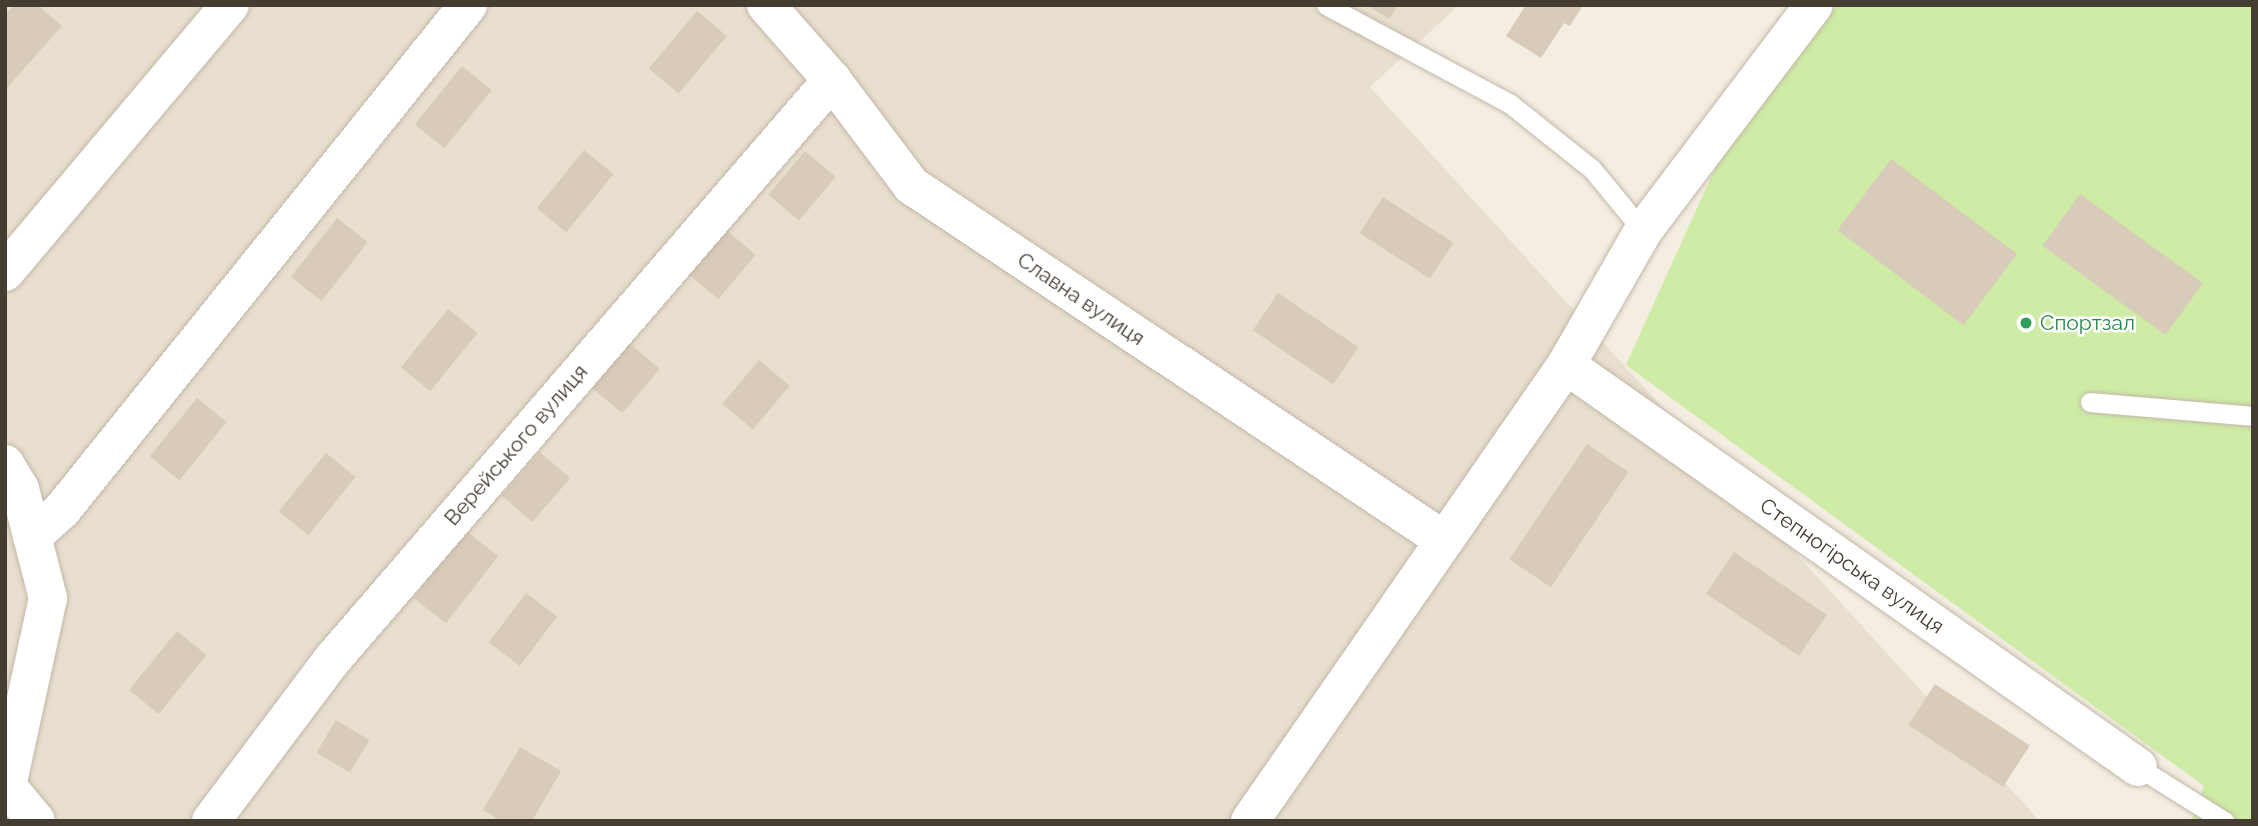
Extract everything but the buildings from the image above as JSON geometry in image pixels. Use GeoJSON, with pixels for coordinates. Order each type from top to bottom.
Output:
{"type":"FeatureCollection","features":[{"type":"Feature","properties":{"kind":"street"},"geometry":{"type":"LineString","coordinates":[[5,272],[230,5]]}},
{"type":"Feature","properties":{"kind":"street"},"geometry":{"type":"LineString","coordinates":[[32,537],[62,510],[468,5]]}},
{"type":"Feature","properties":{"kind":"street","name":"Славна вулиця"},"geometry":{"type":"LineString","coordinates":[[766,5],[832,79],[912,186],[1444,540]]}},
{"type":"Feature","properties":{"kind":"street"},"geometry":{"type":"LineString","coordinates":[[1250,821],[1566,365],[1643,231],[1814,5]]}},
{"type":"Feature","properties":{"kind":"street","name":"Верейського вулиця"},"geometry":{"type":"LineString","coordinates":[[211,821],[341,650],[832,79]]}},
{"type":"Feature","properties":{"kind":"street","name":"Степногірська вулиця"},"geometry":{"type":"LineString","coordinates":[[1566,365],[2137,767]]}},
{"type":"Feature","properties":{"kind":"street"},"geometry":{"type":"LineString","coordinates":[[5,464],[20,489],[48,598],[7,786],[36,821]]}},
{"type":"Feature","properties":{"kind":"lane"},"geometry":{"type":"LineString","coordinates":[[1326,5],[1509,103],[1592,169],[1643,231]]}},
{"type":"Feature","properties":{"kind":"lane"},"geometry":{"type":"LineString","coordinates":[[2090,402],[2253,416]]}},
{"type":"Feature","properties":{"kind":"lane"},"geometry":{"type":"LineString","coordinates":[[2137,767],[2224,821]]}},
{"type":"Feature","properties":{"kind":"shaded area"},"geometry":{"type":"Polygon","coordinates":[[[5,5],[1459,5],[1370,87],[2040,821],[5,821],[5,5]]]}},
{"type":"Feature","properties":{"kind":"green space"},"geometry":{"type":"Polygon","coordinates":[[[1789,5],[2253,5],[2253,821],[2191,821],[2204,786],[1626,365],[1789,5]]]}},
{"type":"Feature","properties":{"kind":"place","name":"Спортзал"},"geometry":{"type":"Point","coordinates":[2026,323]}}]}
